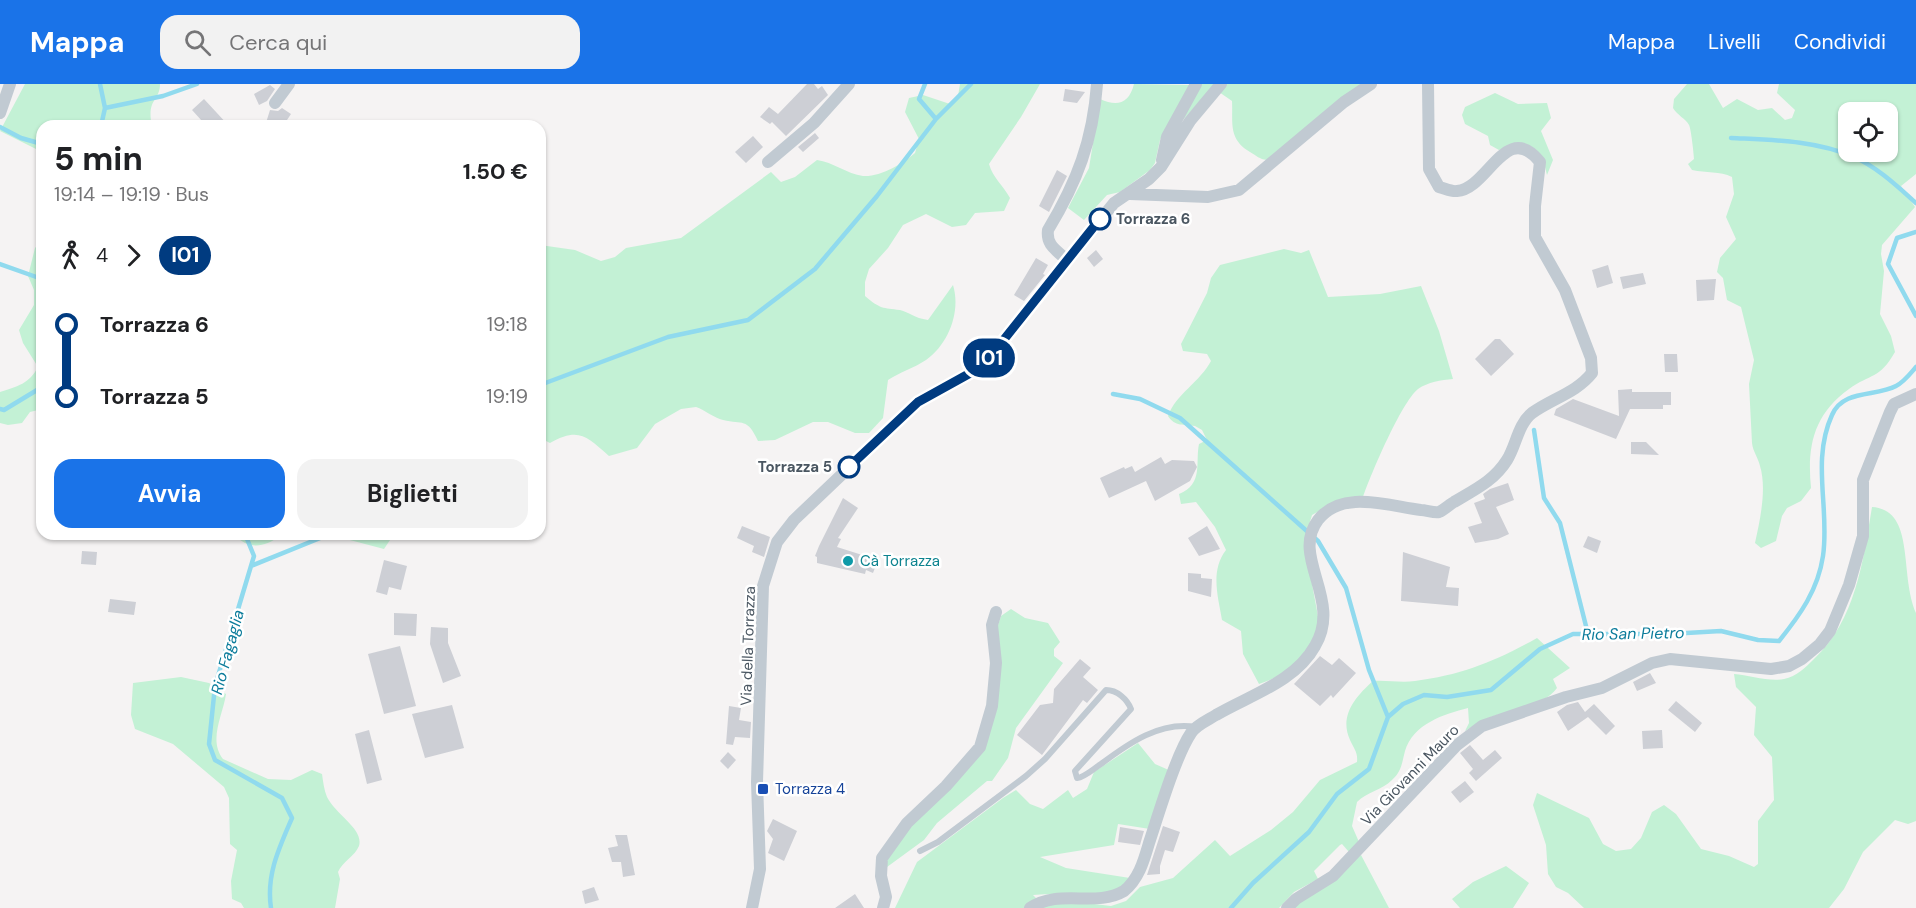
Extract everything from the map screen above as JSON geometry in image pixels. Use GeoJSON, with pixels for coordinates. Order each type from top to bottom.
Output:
{"type":"FeatureCollection","features":[{"type":"Feature","properties":{"kind":"street"},"geometry":{"type":"LineString","coordinates":[[0,113],[10,84]]}},
{"type":"Feature","properties":{"kind":"street"},"geometry":{"type":"LineString","coordinates":[[275,103],[289,84]]}},
{"type":"Feature","properties":{"kind":"street"},"geometry":{"type":"LineString","coordinates":[[768,162],[814,123],[849,84]]}},
{"type":"Feature","properties":{"kind":"street"},"geometry":{"type":"LineString","coordinates":[[1066,259],[1050,246],[1047,238],[1048,230],[1076,182],[1084,158],[1095,107],[1097,84]]}},
{"type":"Feature","properties":{"kind":"street"},"geometry":{"type":"LineString","coordinates":[[1161,167],[1167,137],[1196,84]]}},
{"type":"Feature","properties":{"kind":"street","name":"Via della Torrazza"},"geometry":{"type":"LineString","coordinates":[[752,908],[760,869],[757,782],[763,586],[777,542],[794,520],[918,402],[974,371],[990,357],[1066,259],[1114,203],[1130,194],[1161,167],[1190,121],[1221,84]]}},
{"type":"Feature","properties":{"kind":"street"},"geometry":{"type":"LineString","coordinates":[[1130,194],[1208,197],[1239,190],[1344,102],[1371,84]]}},
{"type":"Feature","properties":{"kind":"street"},"geometry":{"type":"LineString","coordinates":[[1030,908],[1052,898],[1095,902],[1113,899],[1127,889],[1142,867],[1171,779],[1188,738],[1196,727],[1298,670],[1316,645],[1325,620],[1323,597],[1309,556],[1310,538],[1318,520],[1338,505],[1361,501],[1439,512],[1490,481],[1507,459],[1518,433],[1531,414],[1582,386],[1592,373],[1591,358],[1565,290],[1535,237],[1535,206],[1540,162],[1532,152],[1519,148],[1502,154],[1470,187],[1457,191],[1439,187],[1429,169],[1428,84]]}},
{"type":"Feature","properties":{"kind":"street","name":"Via Giovanni Mauro"},"geometry":{"type":"LineString","coordinates":[[1287,908],[1296,899],[1333,876],[1457,744],[1482,726],[1566,696],[1602,688],[1652,663],[1670,658],[1771,669],[1789,666],[1802,659],[1820,644],[1830,631],[1849,585],[1863,536],[1863,480],[1890,412],[1894,405],[1916,394]]}},
{"type":"Feature","properties":{"kind":"street"},"geometry":{"type":"LineString","coordinates":[[883,908],[886,897],[881,876],[882,858],[907,823],[946,786],[980,747],[992,706],[996,663],[992,625],[996,612]]}},
{"type":"Feature","properties":{"kind":"lane"},"geometry":{"type":"LineString","coordinates":[[920,851],[938,842],[1026,776],[1045,759],[1106,690],[1122,696],[1131,709],[1075,771],[1077,778],[1140,738],[1173,726],[1196,727]]}},
{"type":"Feature","properties":{"kind":"green space"},"geometry":{"type":"Polygon","coordinates":[[[25,84],[160,84],[152,105],[151,120],[36,120],[36,149],[0,131],[25,84]]]}},
{"type":"Feature","properties":{"kind":"green space"},"geometry":{"type":"Polygon","coordinates":[[[960,84],[1040,84],[989,164],[1010,198],[1004,211],[975,213],[966,225],[952,227],[926,214],[903,225],[888,248],[869,269],[865,282],[865,296],[882,307],[900,310],[928,320],[953,285],[955,305],[947,336],[934,353],[921,363],[888,380],[883,418],[869,433],[855,433],[828,422],[813,422],[775,440],[758,441],[751,428],[744,423],[720,419],[696,407],[681,409],[655,424],[637,448],[609,456],[582,436],[568,435],[550,443],[546,441],[546,246],[575,250],[601,261],[615,257],[626,248],[681,238],[771,172],[781,182],[795,177],[817,160],[863,176],[884,172],[915,153],[919,139],[905,112],[909,98],[923,95],[950,104],[958,96],[960,84]]]}},
{"type":"Feature","properties":{"kind":"green space"},"geometry":{"type":"Polygon","coordinates":[[[1134,84],[1191,85],[1160,140],[1155,163],[1150,170],[1120,192],[1107,195],[1084,220],[1068,208],[1089,168],[1100,99],[1112,103],[1122,102],[1129,96],[1134,84]]]}},
{"type":"Feature","properties":{"kind":"green space"},"geometry":{"type":"Polygon","coordinates":[[[1199,84],[1365,84],[1267,160],[1256,156],[1238,142],[1233,130],[1232,101],[1219,92],[1209,91],[1182,121],[1199,84]]]}},
{"type":"Feature","properties":{"kind":"green space"},"geometry":{"type":"Polygon","coordinates":[[[1687,84],[1709,84],[1723,108],[1737,99],[1758,110],[1772,108],[1785,120],[1792,118],[1795,110],[1777,93],[1779,84],[1916,84],[1916,174],[1901,186],[1915,207],[1882,245],[1881,254],[1884,271],[1880,314],[1891,336],[1895,352],[1879,372],[1849,389],[1827,410],[1815,433],[1812,446],[1811,488],[1801,501],[1787,508],[1782,516],[1776,541],[1761,548],[1755,543],[1763,484],[1752,443],[1749,384],[1754,360],[1741,307],[1727,300],[1723,278],[1717,272],[1720,258],[1736,239],[1726,217],[1734,194],[1732,177],[1692,170],[1688,164],[1694,159],[1690,127],[1673,108],[1674,99],[1687,84]]]}},
{"type":"Feature","properties":{"kind":"green space"},"geometry":{"type":"Polygon","coordinates":[[[1495,93],[1518,104],[1547,103],[1551,118],[1541,131],[1553,160],[1547,175],[1541,157],[1532,147],[1518,145],[1499,150],[1490,145],[1488,136],[1465,124],[1462,115],[1465,107],[1495,93]]]}},
{"type":"Feature","properties":{"kind":"green space"},"geometry":{"type":"Polygon","coordinates":[[[35,248],[36,364],[23,343],[19,330],[34,305],[34,290],[28,276],[35,248]]]}},
{"type":"Feature","properties":{"kind":"green space"},"geometry":{"type":"Polygon","coordinates":[[[1284,249],[1301,253],[1309,250],[1328,297],[1380,294],[1421,286],[1439,331],[1453,379],[1426,385],[1418,389],[1411,397],[1387,440],[1363,497],[1333,503],[1312,515],[1304,541],[1320,627],[1296,663],[1281,674],[1259,684],[1243,654],[1241,631],[1222,620],[1216,584],[1218,566],[1226,550],[1215,527],[1196,502],[1181,504],[1179,494],[1187,490],[1195,479],[1199,444],[1207,440],[1202,430],[1195,426],[1177,423],[1168,416],[1177,401],[1211,361],[1207,354],[1183,351],[1181,344],[1207,293],[1211,278],[1220,265],[1284,249]]]}},
{"type":"Feature","properties":{"kind":"green space"},"geometry":{"type":"Polygon","coordinates":[[[36,371],[36,410],[30,412],[22,423],[8,425],[0,423],[0,392],[18,386],[36,371]]]}},
{"type":"Feature","properties":{"kind":"green space"},"geometry":{"type":"Polygon","coordinates":[[[1872,507],[1886,511],[1895,519],[1901,532],[1911,597],[1916,613],[1916,821],[1908,824],[1895,820],[1863,852],[1844,889],[1829,908],[1584,908],[1568,893],[1556,887],[1548,874],[1546,845],[1533,805],[1537,793],[1589,818],[1603,844],[1616,851],[1631,849],[1641,838],[1652,812],[1664,805],[1676,814],[1701,849],[1729,856],[1754,867],[1758,864],[1758,821],[1774,800],[1772,757],[1754,735],[1756,707],[1736,687],[1734,674],[1772,680],[1789,678],[1804,668],[1828,643],[1840,626],[1855,589],[1861,569],[1872,507]]]}},
{"type":"Feature","properties":{"kind":"green space"},"geometry":{"type":"Polygon","coordinates":[[[240,540],[273,540],[262,545],[245,543],[240,540]]]}},
{"type":"Feature","properties":{"kind":"green space"},"geometry":{"type":"Polygon","coordinates":[[[350,540],[390,540],[384,549],[350,540]]]}},
{"type":"Feature","properties":{"kind":"green space"},"geometry":{"type":"Polygon","coordinates":[[[1011,609],[1025,618],[1048,623],[1060,642],[1054,649],[1054,656],[1063,663],[1016,728],[1008,758],[992,781],[987,781],[937,823],[924,840],[887,867],[887,860],[913,823],[981,752],[996,631],[1001,616],[1011,609]]]}},
{"type":"Feature","properties":{"kind":"green space"},"geometry":{"type":"Polygon","coordinates":[[[1537,638],[1570,668],[1553,679],[1557,688],[1534,704],[1486,719],[1465,731],[1469,723],[1468,708],[1449,713],[1422,727],[1409,742],[1395,777],[1357,802],[1352,826],[1359,842],[1349,852],[1342,844],[1340,845],[1314,871],[1318,879],[1294,892],[1279,908],[895,908],[917,862],[1003,798],[1016,790],[1030,804],[1043,809],[1068,790],[1073,798],[1087,789],[1094,772],[1138,743],[1155,764],[1171,771],[1150,829],[1118,824],[1114,845],[1040,857],[1066,868],[1130,878],[1118,890],[1100,895],[1033,895],[1043,905],[1069,901],[1111,906],[1126,901],[1140,887],[1173,878],[1215,840],[1230,856],[1271,830],[1293,812],[1320,780],[1357,762],[1346,723],[1355,700],[1373,681],[1410,682],[1448,675],[1493,660],[1537,638]]]}},
{"type":"Feature","properties":{"kind":"green space"},"geometry":{"type":"Polygon","coordinates":[[[181,677],[209,683],[226,694],[217,736],[219,752],[223,759],[268,779],[291,780],[312,770],[322,774],[327,797],[353,828],[359,840],[357,850],[338,872],[340,879],[335,908],[244,908],[241,903],[232,899],[231,881],[237,850],[230,844],[229,798],[224,787],[173,744],[135,729],[131,715],[133,683],[181,677]]]}},
{"type":"Feature","properties":{"kind":"green space"},"geometry":{"type":"Polygon","coordinates":[[[1361,855],[1389,908],[1292,908],[1361,855]]]}},
{"type":"Feature","properties":{"kind":"green space"},"geometry":{"type":"Polygon","coordinates":[[[1506,866],[1529,883],[1513,908],[1460,908],[1452,899],[1473,882],[1506,866]]]}},
{"type":"Feature","properties":{"kind":"building"},"geometry":{"type":"Polygon","coordinates":[[[807,84],[814,84],[818,89],[822,86],[828,95],[786,136],[772,122],[770,124],[760,117],[769,107],[778,114],[807,84]]]}},
{"type":"Feature","properties":{"kind":"building"},"geometry":{"type":"Polygon","coordinates":[[[270,85],[275,89],[267,101],[259,105],[254,94],[270,85]]]}},
{"type":"Feature","properties":{"kind":"building"},"geometry":{"type":"Polygon","coordinates":[[[1065,89],[1085,92],[1077,103],[1063,101],[1065,89]]]}},
{"type":"Feature","properties":{"kind":"building"},"geometry":{"type":"Polygon","coordinates":[[[204,99],[223,120],[201,120],[192,110],[204,99]]]}},
{"type":"Feature","properties":{"kind":"building"},"geometry":{"type":"Polygon","coordinates":[[[282,108],[291,114],[287,120],[267,120],[270,110],[278,111],[282,108]]]}},
{"type":"Feature","properties":{"kind":"building"},"geometry":{"type":"Polygon","coordinates":[[[815,133],[819,138],[803,152],[798,147],[815,133]]]}},
{"type":"Feature","properties":{"kind":"building"},"geometry":{"type":"Polygon","coordinates":[[[753,136],[763,147],[746,163],[735,152],[753,136]]]}},
{"type":"Feature","properties":{"kind":"building"},"geometry":{"type":"Polygon","coordinates":[[[1057,170],[1067,176],[1049,212],[1039,206],[1057,170]]]}},
{"type":"Feature","properties":{"kind":"building"},"geometry":{"type":"Polygon","coordinates":[[[1096,250],[1103,259],[1094,267],[1087,258],[1096,250]]]}},
{"type":"Feature","properties":{"kind":"building"},"geometry":{"type":"Polygon","coordinates":[[[1036,258],[1048,265],[1043,274],[1045,275],[1024,301],[1014,295],[1036,258]]]}},
{"type":"Feature","properties":{"kind":"building"},"geometry":{"type":"Polygon","coordinates":[[[1608,265],[1613,283],[1597,288],[1592,270],[1608,265]]]}},
{"type":"Feature","properties":{"kind":"building"},"geometry":{"type":"Polygon","coordinates":[[[1643,273],[1646,284],[1623,289],[1620,277],[1643,273]]]}},
{"type":"Feature","properties":{"kind":"building"},"geometry":{"type":"Polygon","coordinates":[[[1716,279],[1714,300],[1697,301],[1696,280],[1716,279]]]}},
{"type":"Feature","properties":{"kind":"building"},"geometry":{"type":"Polygon","coordinates":[[[1495,339],[1500,339],[1514,354],[1491,376],[1475,359],[1495,339]]]}},
{"type":"Feature","properties":{"kind":"building"},"geometry":{"type":"Polygon","coordinates":[[[1664,354],[1677,354],[1678,372],[1665,372],[1664,354]]]}},
{"type":"Feature","properties":{"kind":"building"},"geometry":{"type":"Polygon","coordinates":[[[1632,389],[1632,392],[1671,392],[1671,405],[1663,405],[1663,409],[1630,409],[1616,439],[1554,415],[1556,409],[1573,399],[1619,416],[1618,390],[1632,389]]]}},
{"type":"Feature","properties":{"kind":"building"},"geometry":{"type":"Polygon","coordinates":[[[1631,442],[1646,442],[1659,455],[1631,454],[1631,442]]]}},
{"type":"Feature","properties":{"kind":"building"},"geometry":{"type":"Polygon","coordinates":[[[1161,457],[1165,464],[1172,460],[1194,461],[1197,467],[1190,481],[1155,501],[1146,481],[1109,498],[1100,478],[1124,467],[1125,469],[1132,466],[1135,472],[1161,457]]]}},
{"type":"Feature","properties":{"kind":"building"},"geometry":{"type":"Polygon","coordinates":[[[1508,483],[1514,500],[1496,507],[1509,534],[1498,539],[1475,543],[1468,527],[1482,523],[1474,503],[1485,499],[1483,494],[1490,489],[1508,483]]]}},
{"type":"Feature","properties":{"kind":"building"},"geometry":{"type":"Polygon","coordinates":[[[843,498],[858,508],[838,538],[841,539],[837,547],[878,560],[873,573],[866,570],[865,574],[817,563],[815,556],[819,546],[843,498]]]}},
{"type":"Feature","properties":{"kind":"building"},"geometry":{"type":"Polygon","coordinates":[[[742,526],[770,537],[764,557],[752,552],[754,546],[737,538],[742,526]]]}},
{"type":"Feature","properties":{"kind":"building"},"geometry":{"type":"Polygon","coordinates":[[[1207,526],[1220,549],[1199,556],[1188,538],[1207,526]]]}},
{"type":"Feature","properties":{"kind":"building"},"geometry":{"type":"Polygon","coordinates":[[[1588,536],[1601,541],[1597,553],[1583,547],[1588,536]]]}},
{"type":"Feature","properties":{"kind":"building"},"geometry":{"type":"Polygon","coordinates":[[[82,551],[97,552],[96,565],[81,564],[82,551]]]}},
{"type":"Feature","properties":{"kind":"building"},"geometry":{"type":"Polygon","coordinates":[[[1403,552],[1450,567],[1446,587],[1459,588],[1458,606],[1401,601],[1403,552]]]}},
{"type":"Feature","properties":{"kind":"building"},"geometry":{"type":"Polygon","coordinates":[[[384,560],[407,566],[401,590],[389,587],[387,595],[376,592],[384,560]]]}},
{"type":"Feature","properties":{"kind":"building"},"geometry":{"type":"Polygon","coordinates":[[[1188,573],[1201,574],[1201,578],[1212,579],[1211,597],[1188,591],[1188,573]]]}},
{"type":"Feature","properties":{"kind":"building"},"geometry":{"type":"Polygon","coordinates":[[[110,599],[136,602],[134,615],[108,612],[110,599]]]}},
{"type":"Feature","properties":{"kind":"building"},"geometry":{"type":"Polygon","coordinates":[[[394,613],[417,614],[416,636],[394,635],[394,613]]]}},
{"type":"Feature","properties":{"kind":"building"},"geometry":{"type":"Polygon","coordinates":[[[431,627],[448,628],[448,643],[461,676],[443,683],[430,644],[431,627]]]}},
{"type":"Feature","properties":{"kind":"building"},"geometry":{"type":"Polygon","coordinates":[[[400,646],[416,706],[384,714],[368,654],[400,646]]]}},
{"type":"Feature","properties":{"kind":"building"},"geometry":{"type":"Polygon","coordinates":[[[1320,656],[1332,665],[1339,658],[1356,673],[1333,698],[1331,695],[1320,706],[1294,684],[1320,656]]]}},
{"type":"Feature","properties":{"kind":"building"},"geometry":{"type":"Polygon","coordinates":[[[1080,659],[1091,668],[1083,677],[1098,690],[1087,703],[1083,700],[1042,755],[1017,735],[1040,705],[1053,703],[1054,689],[1080,659]]]}},
{"type":"Feature","properties":{"kind":"building"},"geometry":{"type":"Polygon","coordinates":[[[1650,673],[1656,683],[1637,691],[1633,682],[1650,673]]]}},
{"type":"Feature","properties":{"kind":"building"},"geometry":{"type":"Polygon","coordinates":[[[1676,701],[1702,723],[1695,732],[1668,710],[1676,701]]]}},
{"type":"Feature","properties":{"kind":"building"},"geometry":{"type":"Polygon","coordinates":[[[1578,702],[1585,712],[1594,704],[1615,726],[1606,735],[1588,717],[1568,731],[1557,712],[1567,705],[1578,702]]]}},
{"type":"Feature","properties":{"kind":"building"},"geometry":{"type":"Polygon","coordinates":[[[452,705],[464,748],[425,758],[412,714],[452,705]]]}},
{"type":"Feature","properties":{"kind":"building"},"geometry":{"type":"Polygon","coordinates":[[[729,706],[741,708],[739,720],[751,722],[750,738],[735,737],[733,745],[726,744],[729,706]]]}},
{"type":"Feature","properties":{"kind":"building"},"geometry":{"type":"Polygon","coordinates":[[[369,730],[382,780],[367,784],[355,734],[369,730]]]}},
{"type":"Feature","properties":{"kind":"building"},"geometry":{"type":"Polygon","coordinates":[[[1662,730],[1663,748],[1643,749],[1642,731],[1662,730]]]}},
{"type":"Feature","properties":{"kind":"building"},"geometry":{"type":"Polygon","coordinates":[[[1470,745],[1483,760],[1495,750],[1502,758],[1476,781],[1469,773],[1473,769],[1460,753],[1470,745]]]}},
{"type":"Feature","properties":{"kind":"building"},"geometry":{"type":"Polygon","coordinates":[[[728,752],[736,760],[728,769],[720,761],[728,752]]]}},
{"type":"Feature","properties":{"kind":"building"},"geometry":{"type":"Polygon","coordinates":[[[1465,781],[1474,792],[1460,803],[1451,792],[1465,781]]]}},
{"type":"Feature","properties":{"kind":"building"},"geometry":{"type":"Polygon","coordinates":[[[773,819],[797,831],[784,861],[768,853],[773,839],[767,831],[773,819]]]}},
{"type":"Feature","properties":{"kind":"building"},"geometry":{"type":"Polygon","coordinates":[[[1163,826],[1180,832],[1173,852],[1165,850],[1160,874],[1147,875],[1163,826]]]}},
{"type":"Feature","properties":{"kind":"building"},"geometry":{"type":"Polygon","coordinates":[[[1120,827],[1144,831],[1140,845],[1118,842],[1120,827]]]}},
{"type":"Feature","properties":{"kind":"building"},"geometry":{"type":"Polygon","coordinates":[[[615,835],[627,835],[635,875],[623,877],[621,862],[612,862],[608,848],[618,846],[615,835]]]}},
{"type":"Feature","properties":{"kind":"building"},"geometry":{"type":"Polygon","coordinates":[[[594,887],[599,900],[585,904],[582,891],[594,887]]]}},
{"type":"Feature","properties":{"kind":"building"},"geometry":{"type":"Polygon","coordinates":[[[855,894],[864,908],[835,908],[855,894]]]}},
{"type":"Feature","properties":{"kind":"waterway","name":"Rio Fagaglia"},"geometry":{"type":"LineString","coordinates":[[100,84],[105,108],[102,120]]}},
{"type":"Feature","properties":{"kind":"waterway"},"geometry":{"type":"LineString","coordinates":[[105,108],[163,96],[197,84]]}},
{"type":"Feature","properties":{"kind":"waterway"},"geometry":{"type":"LineString","coordinates":[[925,84],[919,99],[936,119]]}},
{"type":"Feature","properties":{"kind":"waterway"},"geometry":{"type":"LineString","coordinates":[[546,383],[668,337],[748,320],[815,269],[877,196],[936,119],[971,84]]}},
{"type":"Feature","properties":{"kind":"waterway"},"geometry":{"type":"LineString","coordinates":[[0,127],[21,138],[36,142]]}},
{"type":"Feature","properties":{"kind":"waterway"},"geometry":{"type":"LineString","coordinates":[[1731,138],[1793,142],[1839,151],[1871,166],[1916,203]]}},
{"type":"Feature","properties":{"kind":"waterway","name":"Rio San Pietro"},"geometry":{"type":"LineString","coordinates":[[1916,232],[1897,238],[1888,264],[1916,316]]}},
{"type":"Feature","properties":{"kind":"waterway"},"geometry":{"type":"LineString","coordinates":[[0,264],[36,277]]}},
{"type":"Feature","properties":{"kind":"waterway","name":"Rio San Pietro"},"geometry":{"type":"LineString","coordinates":[[1231,908],[1253,883],[1309,832],[1337,794],[1369,769],[1388,717],[1403,704],[1424,695],[1447,697],[1491,690],[1540,649],[1573,634],[1669,634],[1721,631],[1758,640],[1779,641],[1807,601],[1821,568],[1825,538],[1823,450],[1832,415],[1837,407],[1852,397],[1896,386],[1916,367]]}},
{"type":"Feature","properties":{"kind":"waterway"},"geometry":{"type":"LineString","coordinates":[[0,409],[4,410],[36,391]]}},
{"type":"Feature","properties":{"kind":"waterway"},"geometry":{"type":"LineString","coordinates":[[1113,394],[1140,399],[1180,418],[1318,541],[1346,588],[1369,670],[1388,717]]}},
{"type":"Feature","properties":{"kind":"waterway"},"geometry":{"type":"LineString","coordinates":[[1534,430],[1544,498],[1560,523],[1588,634]]}},
{"type":"Feature","properties":{"kind":"waterway","name":"Rio Fagaglia"},"geometry":{"type":"LineString","coordinates":[[247,540],[254,556],[215,686],[209,744],[215,760],[282,798],[292,818],[278,851],[272,873],[271,908]]}},
{"type":"Feature","properties":{"kind":"waterway"},"geometry":{"type":"LineString","coordinates":[[251,566],[315,540]]}},
{"type":"Feature","properties":{"kind":"bus line","name":"I01"},"geometry":{"type":"LineString","coordinates":[[849,467],[918,402],[974,371],[990,357],[1100,219]]}},
{"type":"Feature","properties":{"kind":"place","name":"Torrazza 6"},"geometry":{"type":"Point","coordinates":[1100,219]}},
{"type":"Feature","properties":{"kind":"place","name":"Torrazza 5"},"geometry":{"type":"Point","coordinates":[849,467]}},
{"type":"Feature","properties":{"kind":"place","name":"Cà Torrazza"},"geometry":{"type":"Point","coordinates":[848,561]}},
{"type":"Feature","properties":{"kind":"place","name":"Torrazza 4"},"geometry":{"type":"Point","coordinates":[763,789]}}]}
